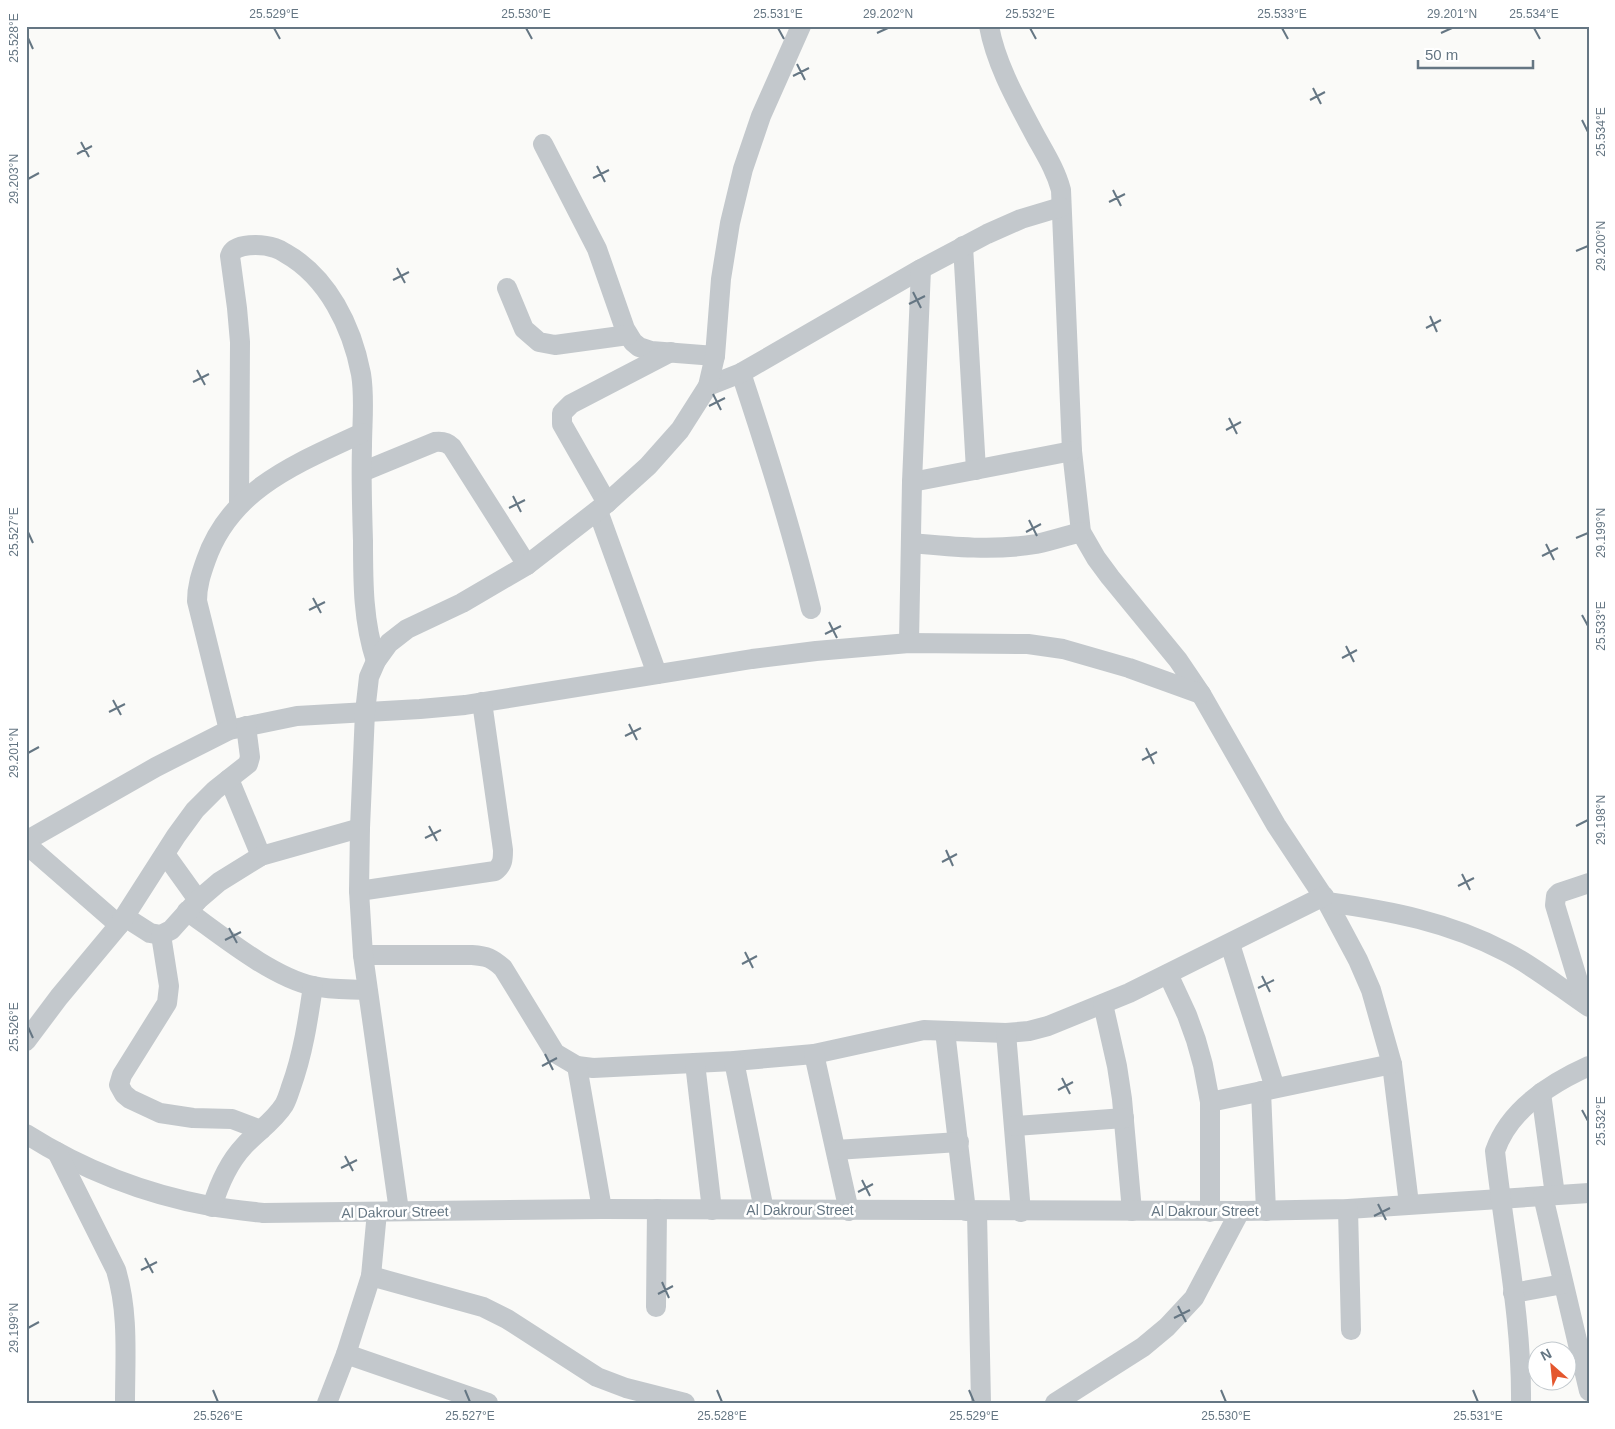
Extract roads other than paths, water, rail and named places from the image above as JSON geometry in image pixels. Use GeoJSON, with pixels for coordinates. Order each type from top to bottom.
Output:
{"type":"FeatureCollection","features":[{"type":"Feature","properties":{"kind":"street"},"geometry":{"type":"LineString","coordinates":[[399,1211],[367,990],[359,891],[364,712],[369,677],[376,661],[389,643],[408,629],[462,604],[527,565],[602,507],[648,466],[680,430],[708,386],[715,356],[721,279],[730,223],[743,169],[761,116],[801,26]]}},
{"type":"Feature","properties":{"kind":"street"},"geometry":{"type":"LineString","coordinates":[[989,26],[1001,64],[1019,104],[1058,179],[1061,190],[1072,451],[1081,532],[1110,577],[1178,660],[1201,694],[1276,825],[1325,899],[1358,960],[1371,990],[1392,1064],[1409,1204]]}},
{"type":"Feature","properties":{"kind":"street"},"geometry":{"type":"LineString","coordinates":[[543,144],[597,249],[628,335],[633,342],[639,347],[715,356]]}},
{"type":"Feature","properties":{"kind":"street"},"geometry":{"type":"LineString","coordinates":[[708,386],[740,373],[963,246],[1021,220],[1061,207]]}},
{"type":"Feature","properties":{"kind":"street"},"geometry":{"type":"LineString","coordinates":[[963,246],[976,470]]}},
{"type":"Feature","properties":{"kind":"street"},"geometry":{"type":"LineString","coordinates":[[239,504],[240,342],[230,256],[234,250],[240,247],[275,248],[300,262],[322,283],[336,305],[352,342],[358,362],[362,395],[365,611],[369,641],[376,661]]}},
{"type":"Feature","properties":{"kind":"street"},"geometry":{"type":"LineString","coordinates":[[910,643],[912,482],[920,269]]}},
{"type":"Feature","properties":{"kind":"street"},"geometry":{"type":"LineString","coordinates":[[507,288],[524,329],[539,342],[555,345],[628,335]]}},
{"type":"Feature","properties":{"kind":"street"},"geometry":{"type":"LineString","coordinates":[[657,674],[602,507],[562,424],[562,413],[571,404],[672,352]]}},
{"type":"Feature","properties":{"kind":"street"},"geometry":{"type":"LineString","coordinates":[[740,373],[782,498],[811,609]]}},
{"type":"Feature","properties":{"kind":"street"},"geometry":{"type":"LineString","coordinates":[[26,1041],[59,997],[122,921],[186,821],[202,801],[249,762],[197,601],[197,590],[211,546],[217,534],[239,504],[265,482],[290,467],[362,433]]}},
{"type":"Feature","properties":{"kind":"street"},"geometry":{"type":"LineString","coordinates":[[362,472],[436,442],[447,443],[452,447],[527,565]]}},
{"type":"Feature","properties":{"kind":"street"},"geometry":{"type":"LineString","coordinates":[[912,482],[1072,451]]}},
{"type":"Feature","properties":{"kind":"street"},"geometry":{"type":"LineString","coordinates":[[912,543],[956,548],[984,548],[1035,544],[1081,532]]}},
{"type":"Feature","properties":{"kind":"street"},"geometry":{"type":"LineString","coordinates":[[360,828],[261,856],[219,882],[193,905],[170,930],[161,935],[150,933],[122,921],[26,843],[156,767],[237,728],[297,716],[420,710],[482,702],[752,659],[816,651],[910,643],[1028,644],[1063,649],[1129,668],[1201,694]]}},
{"type":"Feature","properties":{"kind":"street"},"geometry":{"type":"LineString","coordinates":[[359,891],[495,870],[500,867],[503,860],[503,850],[482,702]]}},
{"type":"Feature","properties":{"kind":"street"},"geometry":{"type":"LineString","coordinates":[[228,779],[261,856]]}},
{"type":"Feature","properties":{"kind":"street"},"geometry":{"type":"LineString","coordinates":[[165,854],[193,905],[256,960],[313,986],[367,990]]}},
{"type":"Feature","properties":{"kind":"street"},"geometry":{"type":"LineString","coordinates":[[1587,1006],[1555,904],[1556,896],[1559,893],[1589,883]]}},
{"type":"Feature","properties":{"kind":"street"},"geometry":{"type":"LineString","coordinates":[[363,955],[472,955],[493,959],[503,968],[555,1052],[576,1066],[593,1068],[734,1061],[814,1054],[897,1034],[924,1030],[1006,1033],[1029,1031],[1048,1026],[1103,1004],[1325,899],[1387,911],[1449,927],[1508,953],[1587,1006]]}},
{"type":"Feature","properties":{"kind":"street"},"geometry":{"type":"LineString","coordinates":[[161,935],[169,986],[167,1003],[122,1075],[119,1085],[121,1090],[130,1100],[160,1113],[193,1118],[232,1119],[261,1130]]}},
{"type":"Feature","properties":{"kind":"street"},"geometry":{"type":"LineString","coordinates":[[1230,944],[1268,1090],[1266,1211]]}},
{"type":"Feature","properties":{"kind":"street"},"geometry":{"type":"LineString","coordinates":[[1168,974],[1196,1040],[1210,1102],[1210,1212]]}},
{"type":"Feature","properties":{"kind":"street"},"geometry":{"type":"LineString","coordinates":[[212,1207],[226,1170],[244,1146],[285,1104],[305,1036],[313,986]]}},
{"type":"Feature","properties":{"kind":"street"},"geometry":{"type":"LineString","coordinates":[[1103,1004],[1118,1066],[1132,1211]]}},
{"type":"Feature","properties":{"kind":"street"},"geometry":{"type":"LineString","coordinates":[[945,1031],[959,1142],[972,1212],[981,1403]]}},
{"type":"Feature","properties":{"kind":"street"},"geometry":{"type":"LineString","coordinates":[[1006,1033],[1021,1212]]}},
{"type":"Feature","properties":{"kind":"street"},"geometry":{"type":"LineString","coordinates":[[814,1054],[849,1211]]}},
{"type":"Feature","properties":{"kind":"street"},"geometry":{"type":"LineString","coordinates":[[734,1061],[764,1210]]}},
{"type":"Feature","properties":{"kind":"street"},"geometry":{"type":"LineString","coordinates":[[695,1063],[712,1210]]}},
{"type":"Feature","properties":{"kind":"street"},"geometry":{"type":"LineString","coordinates":[[1210,1102],[1392,1064]]}},
{"type":"Feature","properties":{"kind":"street"},"geometry":{"type":"LineString","coordinates":[[576,1066],[602,1209]]}},
{"type":"Feature","properties":{"kind":"street"},"geometry":{"type":"LineString","coordinates":[[1521,1403],[1513,1293],[1495,1151],[1499,1138],[1509,1124],[1541,1093],[1573,1073],[1589,1066]]}},
{"type":"Feature","properties":{"kind":"street"},"geometry":{"type":"LineString","coordinates":[[1541,1093],[1549,1196],[1564,1284],[1589,1391]]}},
{"type":"Feature","properties":{"kind":"street"},"geometry":{"type":"LineString","coordinates":[[1014,1126],[1124,1118]]}},
{"type":"Feature","properties":{"kind":"street","name":"Al Dakrour Street"},"geometry":{"type":"LineString","coordinates":[[26,1134],[95,1171],[133,1186],[172,1198],[212,1207],[264,1212],[656,1209],[1210,1212],[1348,1209],[1589,1193]]}},
{"type":"Feature","properties":{"kind":"street"},"geometry":{"type":"LineString","coordinates":[[836,1150],[959,1142]]}},
{"type":"Feature","properties":{"kind":"street"},"geometry":{"type":"LineString","coordinates":[[57,1152],[116,1270],[122,1290],[125,1315],[125,1403]]}},
{"type":"Feature","properties":{"kind":"street"},"geometry":{"type":"LineString","coordinates":[[656,1209],[656,1308]]}},
{"type":"Feature","properties":{"kind":"street"},"geometry":{"type":"LineString","coordinates":[[1348,1209],[1351,1330]]}},
{"type":"Feature","properties":{"kind":"street"},"geometry":{"type":"LineString","coordinates":[[1054,1403],[1143,1347],[1167,1327],[1194,1298],[1240,1211]]}},
{"type":"Feature","properties":{"kind":"street"},"geometry":{"type":"LineString","coordinates":[[327,1403],[346,1354],[371,1276],[378,1212]]}},
{"type":"Feature","properties":{"kind":"street"},"geometry":{"type":"LineString","coordinates":[[371,1276],[482,1307],[507,1319],[596,1378],[626,1388],[685,1403]]}},
{"type":"Feature","properties":{"kind":"street"},"geometry":{"type":"LineString","coordinates":[[1513,1293],[1564,1284]]}},
{"type":"Feature","properties":{"kind":"street"},"geometry":{"type":"LineString","coordinates":[[346,1354],[480,1401]]}}]}
